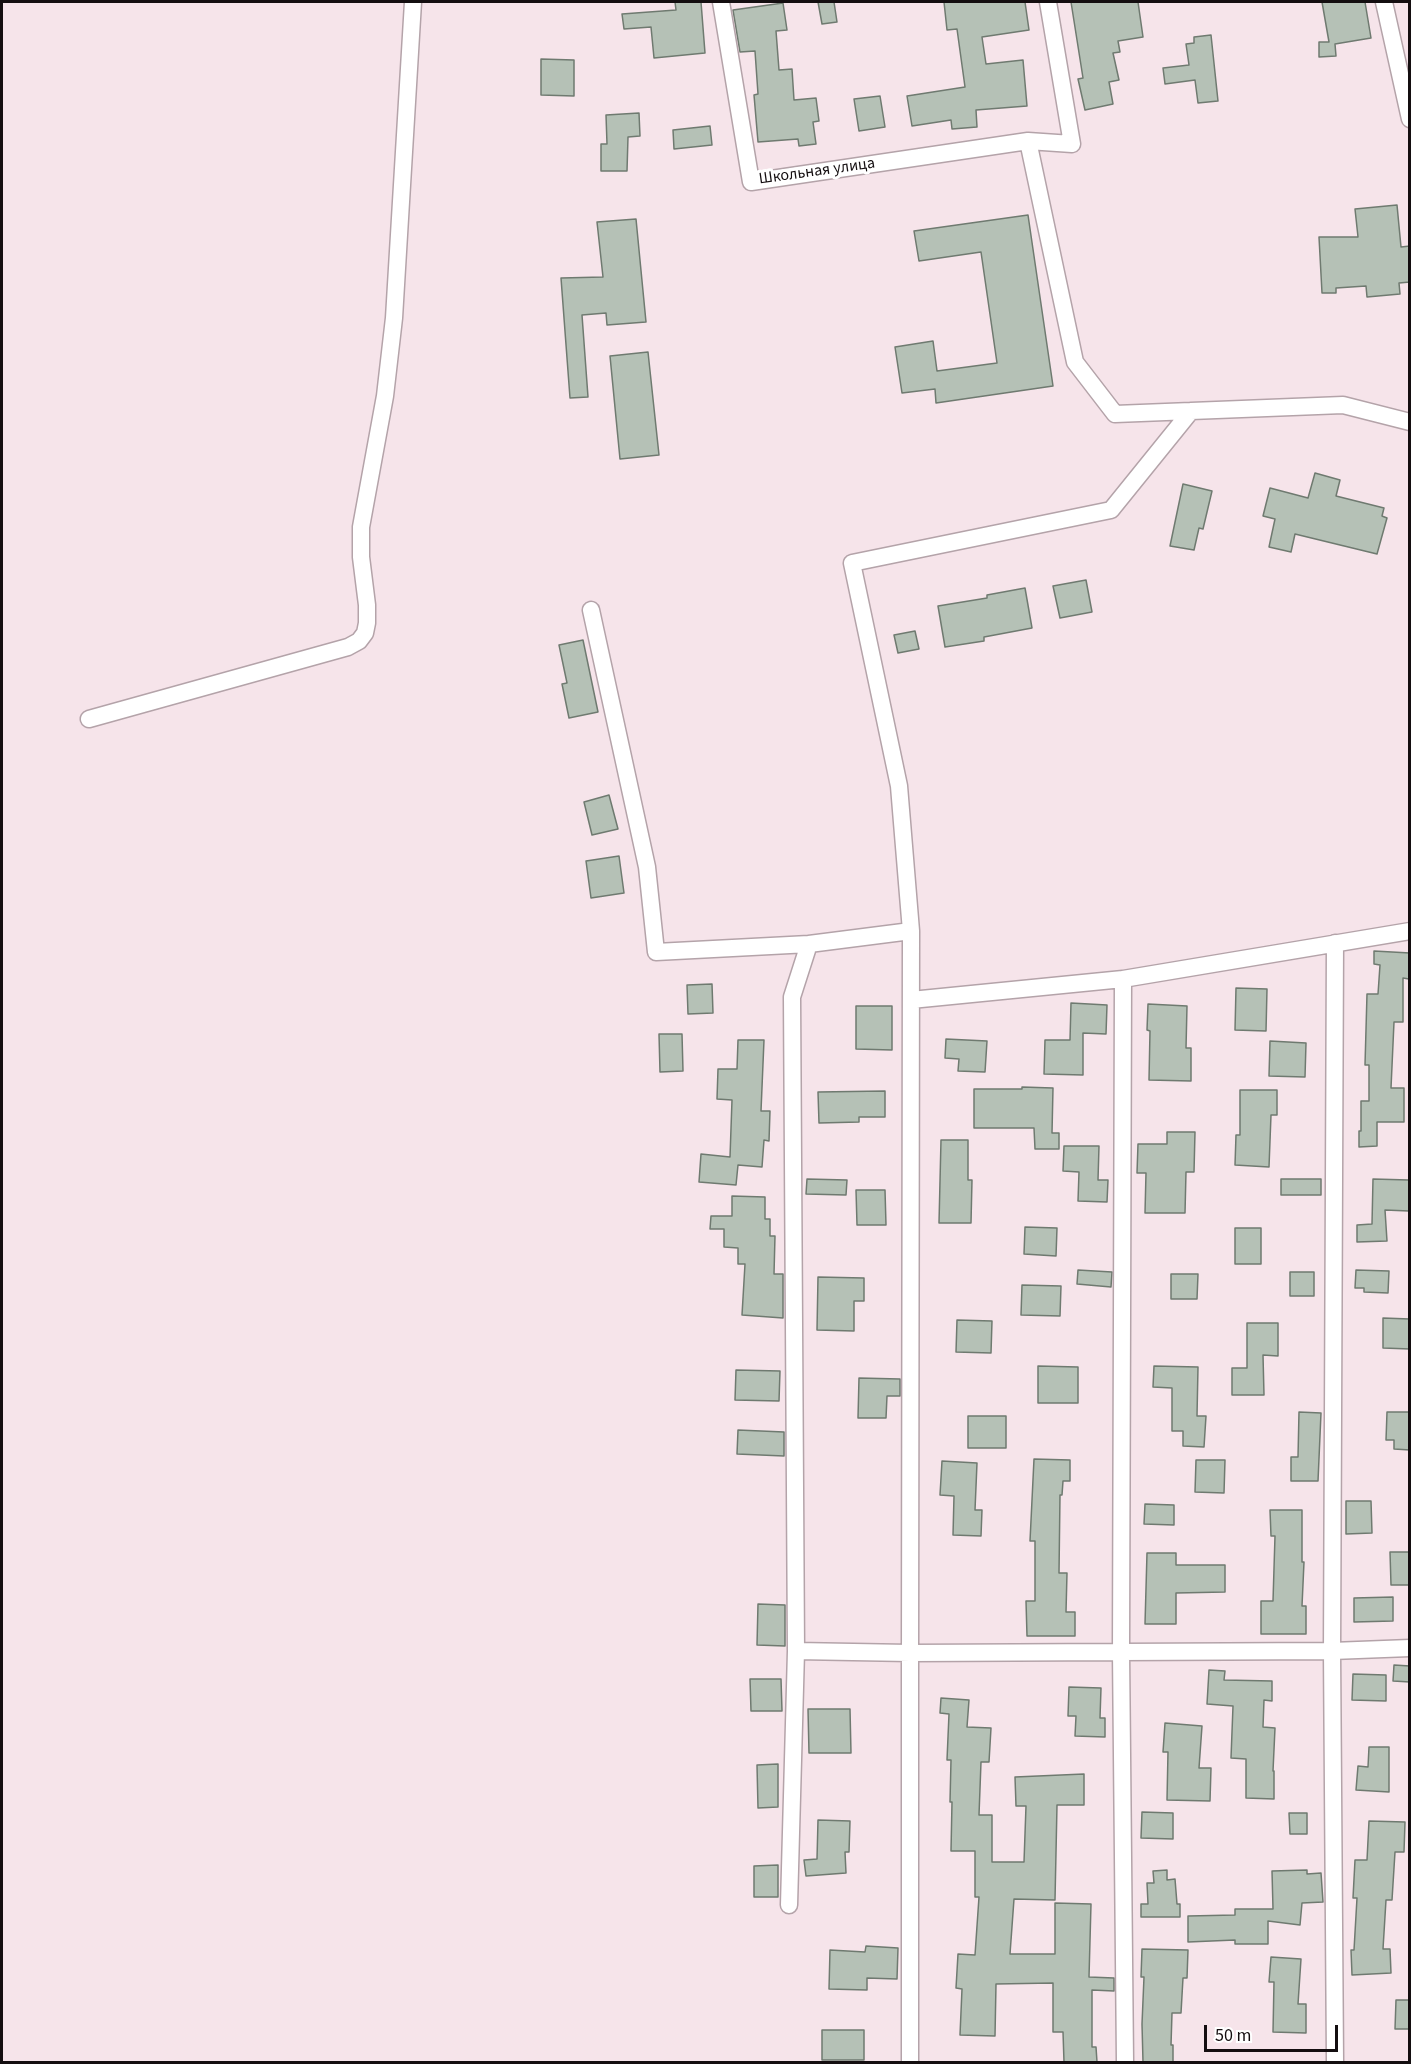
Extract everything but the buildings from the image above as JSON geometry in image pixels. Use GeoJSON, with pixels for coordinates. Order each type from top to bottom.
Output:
{"type":"FeatureCollection","features":[{"type":"Feature","properties":{"kind":"street"},"geometry":{"type":"LineString","coordinates":[[89,719],[348,647],[359,641],[365,633],[367,605],[361,557],[362,527],[385,396],[394,318],[413,2]]}},
{"type":"Feature","properties":{"kind":"street","name":"Школьная улица"},"geometry":{"type":"LineString","coordinates":[[721,2],[752,182],[1028,141]]}},
{"type":"Feature","properties":{"kind":"street"},"geometry":{"type":"LineString","coordinates":[[1048,2],[1072,144],[1028,141],[1075,362],[1115,414],[1342,405],[1410,422]]}},
{"type":"Feature","properties":{"kind":"street"},"geometry":{"type":"LineString","coordinates":[[1384,2],[1410,119]]}},
{"type":"Feature","properties":{"kind":"street"},"geometry":{"type":"LineString","coordinates":[[910,2062],[911,931],[899,786],[852,563],[1111,510],[1191,411]]}},
{"type":"Feature","properties":{"kind":"street"},"geometry":{"type":"LineString","coordinates":[[591,610],[647,867],[656,952],[809,944],[911,931]]}},
{"type":"Feature","properties":{"kind":"street"},"geometry":{"type":"LineString","coordinates":[[911,1000],[1123,979],[1410,931]]}},
{"type":"Feature","properties":{"kind":"street"},"geometry":{"type":"LineString","coordinates":[[1335,943],[1332,1651],[1335,2062]]}},
{"type":"Feature","properties":{"kind":"street"},"geometry":{"type":"LineString","coordinates":[[789,1905],[796,1652],[792,997],[809,944]]}},
{"type":"Feature","properties":{"kind":"street"},"geometry":{"type":"LineString","coordinates":[[1123,979],[1121,1652],[1125,2062]]}},
{"type":"Feature","properties":{"kind":"street"},"geometry":{"type":"LineString","coordinates":[[796,1652],[1332,1651],[1410,1648]]}}]}
